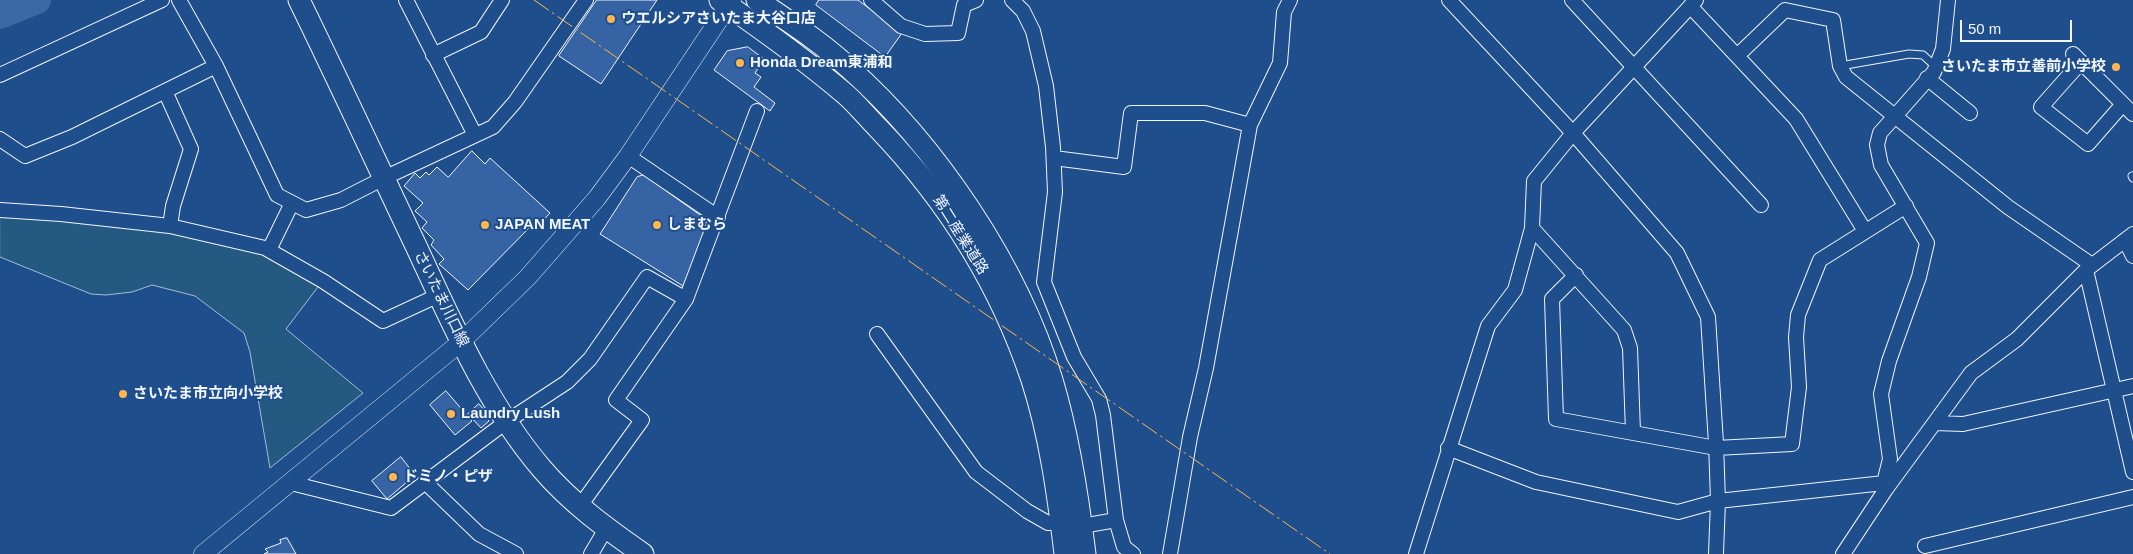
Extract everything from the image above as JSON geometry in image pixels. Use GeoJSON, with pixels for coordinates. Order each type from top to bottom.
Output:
{"type":"FeatureCollection","features":[{"type":"Feature","properties":{"kind":"main road","name":"さいたま川口線"},"geometry":{"type":"LineString","coordinates":[[299,0],[461,342],[506,422],[543,470],[580,506],[643,554]]}},
{"type":"Feature","properties":{"kind":"main road","name":"第二産業道路"},"geometry":{"type":"LineString","coordinates":[[757,0],[814,39],[848,66],[892,108],[932,157],[984,232],[1009,274],[1052,379],[1074,475],[1085,554]]}},
{"type":"Feature","properties":{"kind":"main road","name":"第二産業道路"},"geometry":{"type":"LineString","coordinates":[[727,2],[844,93],[900,151],[941,200],[976,256],[1013,329],[1032,381],[1046,434],[1055,479],[1065,554]]}},
{"type":"Feature","properties":{"kind":"street"},"geometry":{"type":"LineString","coordinates":[[0,76],[162,0]]}},
{"type":"Feature","properties":{"kind":"street"},"geometry":{"type":"LineString","coordinates":[[179,0],[216,66],[277,195],[306,210],[341,200],[493,127],[515,102],[586,0]]}},
{"type":"Feature","properties":{"kind":"street"},"geometry":{"type":"LineString","coordinates":[[406,0],[475,136]]}},
{"type":"Feature","properties":{"kind":"street"},"geometry":{"type":"LineString","coordinates":[[433,55],[480,32],[502,0]]}},
{"type":"Feature","properties":{"kind":"street"},"geometry":{"type":"LineString","coordinates":[[871,0],[901,26],[925,34],[958,33],[964,5],[976,0]]}},
{"type":"Feature","properties":{"kind":"street"},"geometry":{"type":"LineString","coordinates":[[1012,0],[1023,11],[1033,31],[1046,86],[1054,158],[1055,192],[1044,282],[1074,357],[1099,399],[1103,415],[1116,520],[1124,547],[1133,554]]}},
{"type":"Feature","properties":{"kind":"street"},"geometry":{"type":"LineString","coordinates":[[1170,554],[1190,437],[1206,368],[1250,125],[1280,63],[1284,12],[1290,0]]}},
{"type":"Feature","properties":{"kind":"street"},"geometry":{"type":"LineString","coordinates":[[1449,0],[1572,133],[1677,253],[1708,317],[1718,501],[1716,554]]}},
{"type":"Feature","properties":{"kind":"street"},"geometry":{"type":"LineString","coordinates":[[1885,486],[1890,459],[1881,394],[1889,361],[1919,277],[1927,244],[1881,165],[1877,146],[1880,133],[1932,73],[1943,49],[1948,0]]}},
{"type":"Feature","properties":{"kind":"street"},"geometry":{"type":"LineString","coordinates":[[203,554],[461,342],[528,277],[597,198],[628,156],[727,2]]}},
{"type":"Feature","properties":{"kind":"street"},"geometry":{"type":"LineString","coordinates":[[1578,2],[1633,66],[1760,205]]}},
{"type":"Feature","properties":{"kind":"street"},"geometry":{"type":"LineString","coordinates":[[1416,554],[1488,326],[1516,290],[1532,228],[1534,181],[1572,133],[1693,3],[1737,56],[1796,119],[1865,231]]}},
{"type":"Feature","properties":{"kind":"street"},"geometry":{"type":"LineString","coordinates":[[1737,56],[1785,10],[1833,20],[1840,66],[1846,76],[2008,208],[2089,268],[2133,472]]}},
{"type":"Feature","properties":{"kind":"street"},"geometry":{"type":"LineString","coordinates":[[2123,104],[2088,144],[2041,106],[2077,58],[2123,104],[2133,114]]}},
{"type":"Feature","properties":{"kind":"street"},"geometry":{"type":"LineString","coordinates":[[0,139],[25,156],[72,137],[216,66]]}},
{"type":"Feature","properties":{"kind":"street"},"geometry":{"type":"LineString","coordinates":[[1932,73],[1970,113]]}},
{"type":"Feature","properties":{"kind":"street"},"geometry":{"type":"LineString","coordinates":[[165,91],[191,149],[173,206],[170,226]]}},
{"type":"Feature","properties":{"kind":"street"},"geometry":{"type":"LineString","coordinates":[[580,506],[642,420],[616,400],[686,299],[757,111]]}},
{"type":"Feature","properties":{"kind":"street"},"geometry":{"type":"LineString","coordinates":[[1054,158],[1124,167],[1131,114],[1204,113],[1250,125]]}},
{"type":"Feature","properties":{"kind":"street"},"geometry":{"type":"LineString","coordinates":[[628,156],[718,217]]}},
{"type":"Feature","properties":{"kind":"street"},"geometry":{"type":"LineString","coordinates":[[269,250],[292,202]]}},
{"type":"Feature","properties":{"kind":"street"},"geometry":{"type":"LineString","coordinates":[[1576,275],[1552,298],[1556,419],[1716,448],[1792,444],[1799,387],[1796,337],[1798,314],[1820,260],[1906,206]]}},
{"type":"Feature","properties":{"kind":"street"},"geometry":{"type":"LineString","coordinates":[[0,210],[61,214],[170,226],[269,250],[323,281],[383,321],[439,295]]}},
{"type":"Feature","properties":{"kind":"street"},"geometry":{"type":"LineString","coordinates":[[1532,228],[1624,330],[1630,348],[1633,432]]}},
{"type":"Feature","properties":{"kind":"street"},"geometry":{"type":"LineString","coordinates":[[1843,554],[1885,486],[1935,423],[1971,373],[2017,339],[2089,268],[2129,237],[2133,256]]}},
{"type":"Feature","properties":{"kind":"street"},"geometry":{"type":"LineString","coordinates":[[291,483],[392,508],[506,422],[566,382],[590,359],[647,277],[686,299]]}},
{"type":"Feature","properties":{"kind":"street"},"geometry":{"type":"LineString","coordinates":[[876,334],[976,472],[1026,511],[1048,524],[1061,522]]}},
{"type":"Feature","properties":{"kind":"street"},"geometry":{"type":"LineString","coordinates":[[1935,423],[1963,424],[2133,386]]}},
{"type":"Feature","properties":{"kind":"street"},"geometry":{"type":"LineString","coordinates":[[1448,448],[1536,482],[1678,512],[1718,501],[1885,486]]}},
{"type":"Feature","properties":{"kind":"street"},"geometry":{"type":"LineString","coordinates":[[426,483],[478,534],[516,554]]}},
{"type":"Feature","properties":{"kind":"street"},"geometry":{"type":"LineString","coordinates":[[1925,546],[2133,497]]}},
{"type":"Feature","properties":{"kind":"street"},"geometry":{"type":"LineString","coordinates":[[1082,526],[1116,520]]}},
{"type":"Feature","properties":{"kind":"street"},"geometry":{"type":"LineString","coordinates":[[590,554],[607,527]]}},
{"type":"Feature","properties":{"kind":"lane"},"geometry":{"type":"LineString","coordinates":[[1840,66],[1909,54],[1923,55],[1932,73]]}},
{"type":"Feature","properties":{"kind":"shaded area"},"geometry":{"type":"Polygon","coordinates":[[[0,216],[47,218],[165,232],[240,245],[289,265],[321,283],[286,329],[363,393],[270,468],[250,352],[244,333],[195,296],[152,285],[132,292],[106,295],[91,294],[0,257],[0,216]]]}},
{"type":"Feature","properties":{"kind":"building"},"geometry":{"type":"Polygon","coordinates":[[[597,0],[657,0],[601,84],[559,56],[597,0]]]}},
{"type":"Feature","properties":{"kind":"building"},"geometry":{"type":"Polygon","coordinates":[[[819,0],[858,0],[902,33],[885,57],[816,5],[819,0]]]}},
{"type":"Feature","properties":{"kind":"building"},"geometry":{"type":"Polygon","coordinates":[[[748,47],[764,59],[755,73],[761,77],[754,87],[775,103],[770,111],[714,70],[727,51],[748,47]]]}},
{"type":"Feature","properties":{"kind":"building"},"geometry":{"type":"Polygon","coordinates":[[[472,151],[485,164],[490,158],[550,213],[536,228],[532,225],[468,290],[439,264],[444,259],[431,245],[434,240],[422,228],[427,222],[415,211],[423,203],[404,186],[415,173],[420,178],[426,172],[429,175],[437,167],[448,177],[472,151]]]}},
{"type":"Feature","properties":{"kind":"building"},"geometry":{"type":"Polygon","coordinates":[[[644,175],[707,220],[701,245],[683,286],[600,234],[637,177],[644,175]]]}},
{"type":"Feature","properties":{"kind":"building"},"geometry":{"type":"Polygon","coordinates":[[[446,391],[472,421],[455,435],[430,405],[446,391]]]}},
{"type":"Feature","properties":{"kind":"building"},"geometry":{"type":"Polygon","coordinates":[[[479,404],[487,413],[489,421],[481,428],[468,414],[479,404]]]}},
{"type":"Feature","properties":{"kind":"building"},"geometry":{"type":"Polygon","coordinates":[[[401,457],[415,475],[387,499],[372,481],[401,457]]]}},
{"type":"Feature","properties":{"kind":"building"},"geometry":{"type":"Polygon","coordinates":[[[287,538],[296,554],[264,554],[268,552],[265,549],[281,543],[280,540],[287,538]]]}},
{"type":"Feature","properties":{"kind":"waterway"},"geometry":{"type":"LineString","coordinates":[[0,15],[37,0]]}},
{"type":"Feature","properties":{"kind":"power"},"geometry":{"type":"LineString","coordinates":[[534,0],[1330,554]]}},
{"type":"Feature","properties":{"kind":"place","name":"ウエルシアさいたま大谷口店"},"geometry":{"type":"Point","coordinates":[611,19]}},
{"type":"Feature","properties":{"kind":"place","name":"Honda Dream東浦和"},"geometry":{"type":"Point","coordinates":[740,63]}},
{"type":"Feature","properties":{"kind":"place","name":"さいたま市立善前小学校"},"geometry":{"type":"Point","coordinates":[2116,67]}},
{"type":"Feature","properties":{"kind":"place","name":"JAPAN MEAT"},"geometry":{"type":"Point","coordinates":[485,225]}},
{"type":"Feature","properties":{"kind":"place","name":"しまむら"},"geometry":{"type":"Point","coordinates":[657,225]}},
{"type":"Feature","properties":{"kind":"place","name":"さいたま市立向小学校"},"geometry":{"type":"Point","coordinates":[123,394]}},
{"type":"Feature","properties":{"kind":"place","name":"Laundry Lush"},"geometry":{"type":"Point","coordinates":[451,414]}},
{"type":"Feature","properties":{"kind":"place","name":"ドミノ・ピザ"},"geometry":{"type":"Point","coordinates":[393,477]}}]}
